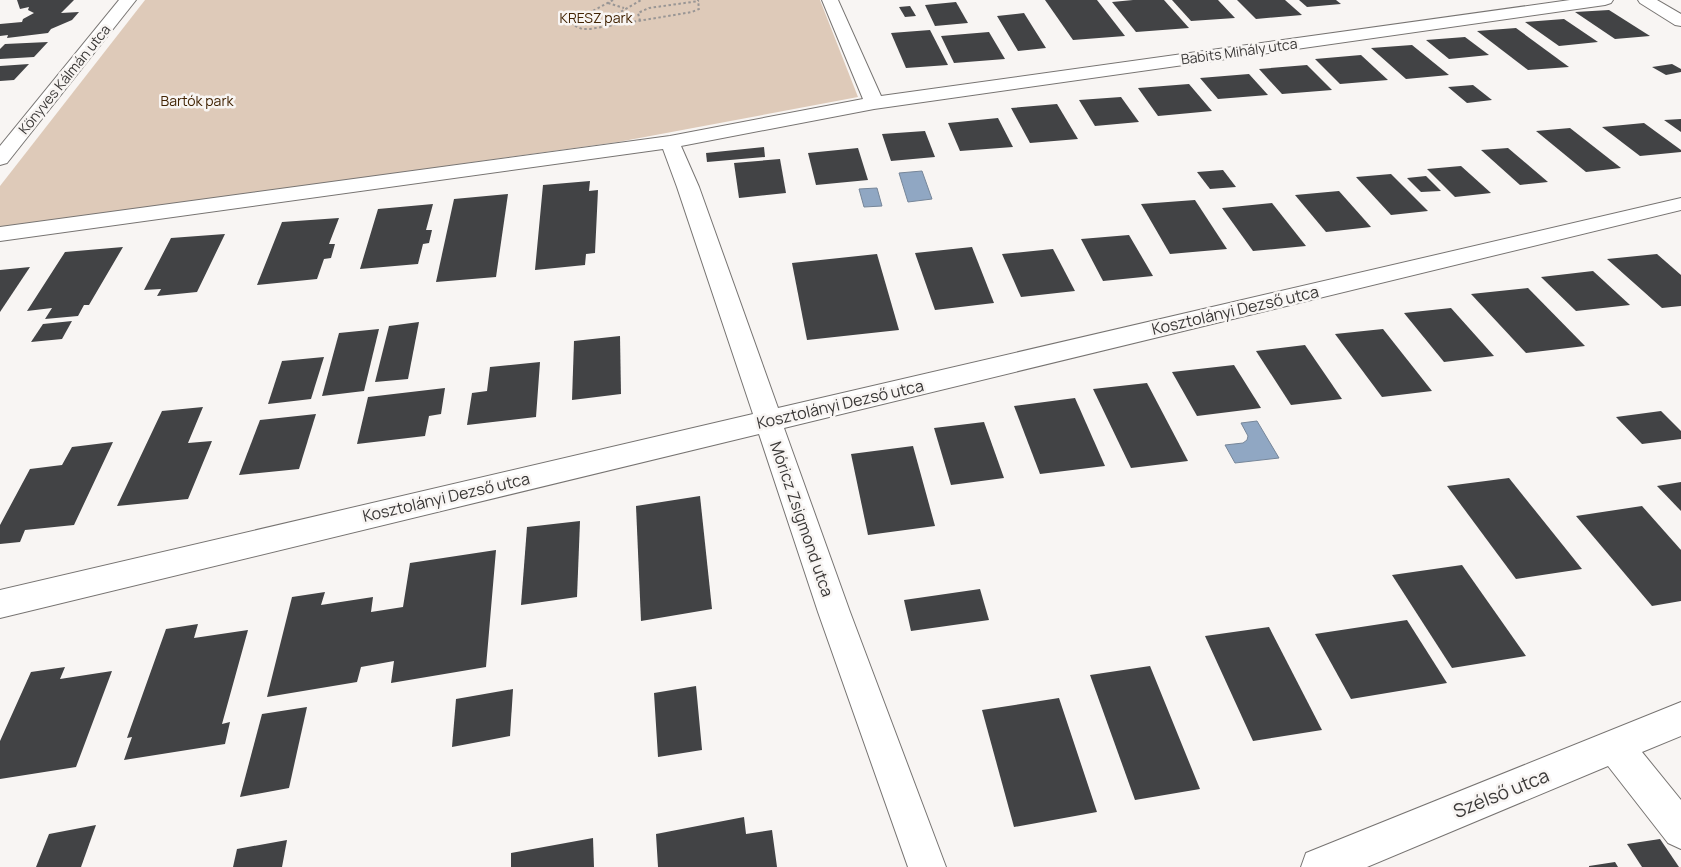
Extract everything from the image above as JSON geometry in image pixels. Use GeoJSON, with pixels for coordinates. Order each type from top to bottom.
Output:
{"type":"FeatureCollection","features":[{"type":"Feature","properties":{"kind":"street","name":"Könyves Kálmán utca"},"geometry":{"type":"LineString","coordinates":[[0,159],[128,0]]}},
{"type":"Feature","properties":{"kind":"street"},"geometry":{"type":"LineString","coordinates":[[830,0],[874,103]]}},
{"type":"Feature","properties":{"kind":"street","name":"Babits Mihály utca"},"geometry":{"type":"LineString","coordinates":[[0,234],[670,142],[874,103],[1605,0]]}},
{"type":"Feature","properties":{"kind":"street"},"geometry":{"type":"LineString","coordinates":[[1646,0],[1681,21]]}},
{"type":"Feature","properties":{"kind":"street","name":"Móricz Zsigmond utca"},"geometry":{"type":"LineString","coordinates":[[670,142],[688,187],[837,621],[927,867]]}},
{"type":"Feature","properties":{"kind":"street","name":"Kosztolányi Dezső utca"},"geometry":{"type":"LineString","coordinates":[[0,604],[1681,204]]}},
{"type":"Feature","properties":{"kind":"street","name":"Szélső utca"},"geometry":{"type":"LineString","coordinates":[[1320,867],[1681,719]]}},
{"type":"Feature","properties":{"kind":"street"},"geometry":{"type":"LineString","coordinates":[[1615,746],[1681,830]]}},
{"type":"Feature","properties":{"kind":"path"},"geometry":{"type":"LineString","coordinates":[[613,0],[573,22],[576,27],[582,29],[640,21],[692,12],[698,9],[698,1],[649,8],[638,13],[640,21]]}},
{"type":"Feature","properties":{"kind":"path"},"geometry":{"type":"LineString","coordinates":[[604,26],[605,20],[641,0]]}},
{"type":"Feature","properties":{"kind":"path"},"geometry":{"type":"LineString","coordinates":[[608,3],[624,9]]}},
{"type":"Feature","properties":{"kind":"green space","name":"Bartók park"},"geometry":{"type":"Polygon","coordinates":[[[145,0],[820,0],[858,97],[618,142],[0,228],[0,186],[145,0]]]}},
{"type":"Feature","properties":{"kind":"water"},"geometry":{"type":"Polygon","coordinates":[[[922,171],[932,199],[908,202],[899,173],[922,171]]]}},
{"type":"Feature","properties":{"kind":"water"},"geometry":{"type":"Polygon","coordinates":[[[877,188],[882,206],[864,207],[859,189],[877,188]]]}},
{"type":"Feature","properties":{"kind":"water"},"geometry":{"type":"Polygon","coordinates":[[[1257,421],[1279,458],[1235,463],[1225,445],[1243,443],[1247,440],[1248,436],[1241,423],[1257,421]]]}},
{"type":"Feature","properties":{"kind":"building"},"geometry":{"type":"Polygon","coordinates":[[[17,0],[74,0],[61,13],[79,12],[72,20],[51,29],[48,33],[7,38],[8,35],[0,36],[0,24],[22,22],[23,19],[34,13],[28,10],[29,7],[20,9],[17,0]]]}},
{"type":"Feature","properties":{"kind":"building"},"geometry":{"type":"Polygon","coordinates":[[[1045,0],[1097,0],[1125,36],[1073,40],[1045,0]]]}},
{"type":"Feature","properties":{"kind":"building"},"geometry":{"type":"Polygon","coordinates":[[[1164,0],[1189,28],[1136,32],[1112,2],[1164,0]]]}},
{"type":"Feature","properties":{"kind":"building"},"geometry":{"type":"Polygon","coordinates":[[[1172,0],[1218,0],[1235,18],[1191,21],[1172,0]]]}},
{"type":"Feature","properties":{"kind":"building"},"geometry":{"type":"Polygon","coordinates":[[[1237,0],[1285,0],[1302,15],[1256,19],[1237,0]]]}},
{"type":"Feature","properties":{"kind":"building"},"geometry":{"type":"Polygon","coordinates":[[[1299,0],[1336,0],[1341,4],[1307,7],[1299,0]]]}},
{"type":"Feature","properties":{"kind":"building"},"geometry":{"type":"Polygon","coordinates":[[[956,2],[968,23],[935,26],[925,5],[956,2]]]}},
{"type":"Feature","properties":{"kind":"building"},"geometry":{"type":"Polygon","coordinates":[[[910,6],[916,16],[905,17],[899,7],[910,6]]]}},
{"type":"Feature","properties":{"kind":"building"},"geometry":{"type":"Polygon","coordinates":[[[1609,10],[1650,36],[1615,39],[1575,12],[1609,10]]]}},
{"type":"Feature","properties":{"kind":"building"},"geometry":{"type":"Polygon","coordinates":[[[1024,13],[1046,48],[1018,51],[997,16],[1024,13]]]}},
{"type":"Feature","properties":{"kind":"building"},"geometry":{"type":"Polygon","coordinates":[[[1564,19],[1598,42],[1559,46],[1525,22],[1564,19]]]}},
{"type":"Feature","properties":{"kind":"building"},"geometry":{"type":"Polygon","coordinates":[[[1516,28],[1569,67],[1528,70],[1477,31],[1516,28]]]}},
{"type":"Feature","properties":{"kind":"building"},"geometry":{"type":"Polygon","coordinates":[[[930,30],[948,65],[906,68],[891,33],[930,30]]]}},
{"type":"Feature","properties":{"kind":"building"},"geometry":{"type":"Polygon","coordinates":[[[989,32],[1005,59],[954,63],[941,36],[989,32]]]}},
{"type":"Feature","properties":{"kind":"building"},"geometry":{"type":"Polygon","coordinates":[[[1465,37],[1489,55],[1449,59],[1426,40],[1465,37]]]}},
{"type":"Feature","properties":{"kind":"building"},"geometry":{"type":"Polygon","coordinates":[[[48,42],[34,57],[0,59],[0,49],[5,44],[48,42]]]}},
{"type":"Feature","properties":{"kind":"building"},"geometry":{"type":"Polygon","coordinates":[[[1412,45],[1449,75],[1406,79],[1371,48],[1412,45]]]}},
{"type":"Feature","properties":{"kind":"building"},"geometry":{"type":"Polygon","coordinates":[[[1361,55],[1388,80],[1340,84],[1315,59],[1361,55]]]}},
{"type":"Feature","properties":{"kind":"building"},"geometry":{"type":"Polygon","coordinates":[[[29,64],[14,80],[0,81],[0,66],[29,64]]]}},
{"type":"Feature","properties":{"kind":"building"},"geometry":{"type":"Polygon","coordinates":[[[1672,64],[1681,69],[1681,72],[1666,75],[1652,67],[1672,64]]]}},
{"type":"Feature","properties":{"kind":"building"},"geometry":{"type":"Polygon","coordinates":[[[1307,65],[1332,90],[1282,94],[1259,69],[1307,65]]]}},
{"type":"Feature","properties":{"kind":"building"},"geometry":{"type":"Polygon","coordinates":[[[1249,74],[1268,95],[1218,99],[1200,78],[1249,74]]]}},
{"type":"Feature","properties":{"kind":"building"},"geometry":{"type":"Polygon","coordinates":[[[1189,84],[1212,111],[1158,116],[1138,88],[1189,84]]]}},
{"type":"Feature","properties":{"kind":"building"},"geometry":{"type":"Polygon","coordinates":[[[1473,85],[1492,100],[1467,103],[1448,87],[1473,85]]]}},
{"type":"Feature","properties":{"kind":"building"},"geometry":{"type":"Polygon","coordinates":[[[1121,97],[1139,122],[1095,126],[1079,100],[1121,97]]]}},
{"type":"Feature","properties":{"kind":"building"},"geometry":{"type":"Polygon","coordinates":[[[1057,104],[1078,139],[1030,143],[1011,108],[1057,104]]]}},
{"type":"Feature","properties":{"kind":"building"},"geometry":{"type":"Polygon","coordinates":[[[998,118],[1013,147],[960,151],[948,123],[998,118]]]}},
{"type":"Feature","properties":{"kind":"building"},"geometry":{"type":"Polygon","coordinates":[[[1681,119],[1681,132],[1664,120],[1681,119]]]}},
{"type":"Feature","properties":{"kind":"building"},"geometry":{"type":"Polygon","coordinates":[[[1644,123],[1681,150],[1681,152],[1640,156],[1602,127],[1644,123]]]}},
{"type":"Feature","properties":{"kind":"building"},"geometry":{"type":"Polygon","coordinates":[[[1570,128],[1621,168],[1586,172],[1536,131],[1570,128]]]}},
{"type":"Feature","properties":{"kind":"building"},"geometry":{"type":"Polygon","coordinates":[[[925,131],[935,157],[891,161],[882,134],[925,131]]]}},
{"type":"Feature","properties":{"kind":"building"},"geometry":{"type":"Polygon","coordinates":[[[764,147],[765,157],[707,162],[706,153],[764,147]]]}},
{"type":"Feature","properties":{"kind":"building"},"geometry":{"type":"Polygon","coordinates":[[[858,148],[868,180],[816,185],[808,153],[858,148]]]}},
{"type":"Feature","properties":{"kind":"building"},"geometry":{"type":"Polygon","coordinates":[[[1508,148],[1548,182],[1520,185],[1481,150],[1508,148]]]}},
{"type":"Feature","properties":{"kind":"building"},"geometry":{"type":"Polygon","coordinates":[[[780,159],[786,193],[739,198],[734,163],[780,159]]]}},
{"type":"Feature","properties":{"kind":"building"},"geometry":{"type":"Polygon","coordinates":[[[1461,166],[1491,193],[1455,197],[1427,169],[1461,166]]]}},
{"type":"Feature","properties":{"kind":"building"},"geometry":{"type":"Polygon","coordinates":[[[1223,170],[1236,187],[1210,189],[1197,172],[1223,170]]]}},
{"type":"Feature","properties":{"kind":"building"},"geometry":{"type":"Polygon","coordinates":[[[1391,174],[1428,211],[1391,215],[1356,177],[1391,174]]]}},
{"type":"Feature","properties":{"kind":"building"},"geometry":{"type":"Polygon","coordinates":[[[1426,176],[1441,191],[1421,192],[1407,178],[1426,176]]]}},
{"type":"Feature","properties":{"kind":"building"},"geometry":{"type":"Polygon","coordinates":[[[590,181],[589,191],[598,190],[595,253],[586,254],[585,265],[535,270],[543,185],[590,181]]]}},
{"type":"Feature","properties":{"kind":"building"},"geometry":{"type":"Polygon","coordinates":[[[1339,191],[1371,227],[1326,232],[1295,195],[1339,191]]]}},
{"type":"Feature","properties":{"kind":"building"},"geometry":{"type":"Polygon","coordinates":[[[508,194],[496,277],[436,282],[454,199],[508,194]]]}},
{"type":"Feature","properties":{"kind":"building"},"geometry":{"type":"Polygon","coordinates":[[[1195,200],[1227,249],[1170,254],[1141,204],[1195,200]]]}},
{"type":"Feature","properties":{"kind":"building"},"geometry":{"type":"Polygon","coordinates":[[[1272,203],[1306,246],[1253,251],[1222,208],[1272,203]]]}},
{"type":"Feature","properties":{"kind":"building"},"geometry":{"type":"Polygon","coordinates":[[[433,204],[426,230],[432,230],[429,243],[423,244],[418,264],[360,269],[378,209],[433,204]]]}},
{"type":"Feature","properties":{"kind":"building"},"geometry":{"type":"Polygon","coordinates":[[[339,218],[329,244],[335,244],[331,258],[324,259],[317,279],[257,285],[282,222],[339,218]]]}},
{"type":"Feature","properties":{"kind":"building"},"geometry":{"type":"Polygon","coordinates":[[[225,234],[197,292],[157,296],[161,289],[144,290],[171,238],[225,234]]]}},
{"type":"Feature","properties":{"kind":"building"},"geometry":{"type":"Polygon","coordinates":[[[1129,235],[1153,276],[1103,281],[1081,239],[1129,235]]]}},
{"type":"Feature","properties":{"kind":"building"},"geometry":{"type":"Polygon","coordinates":[[[123,247],[89,305],[84,305],[78,316],[45,319],[52,308],[27,311],[65,252],[123,247]]]}},
{"type":"Feature","properties":{"kind":"building"},"geometry":{"type":"Polygon","coordinates":[[[972,247],[994,303],[935,310],[915,253],[972,247]]]}},
{"type":"Feature","properties":{"kind":"building"},"geometry":{"type":"Polygon","coordinates":[[[1053,249],[1075,291],[1021,297],[1002,254],[1053,249]]]}},
{"type":"Feature","properties":{"kind":"building"},"geometry":{"type":"Polygon","coordinates":[[[877,254],[899,330],[807,340],[792,263],[877,254]]]}},
{"type":"Feature","properties":{"kind":"building"},"geometry":{"type":"Polygon","coordinates":[[[1657,254],[1681,275],[1681,306],[1662,308],[1607,259],[1657,254]]]}},
{"type":"Feature","properties":{"kind":"building"},"geometry":{"type":"Polygon","coordinates":[[[30,267],[0,312],[0,270],[30,267]]]}},
{"type":"Feature","properties":{"kind":"building"},"geometry":{"type":"Polygon","coordinates":[[[1593,271],[1630,305],[1576,311],[1541,277],[1593,271]]]}},
{"type":"Feature","properties":{"kind":"building"},"geometry":{"type":"Polygon","coordinates":[[[1528,288],[1585,346],[1526,353],[1471,294],[1528,288]]]}},
{"type":"Feature","properties":{"kind":"building"},"geometry":{"type":"Polygon","coordinates":[[[1451,308],[1494,356],[1444,362],[1404,313],[1451,308]]]}},
{"type":"Feature","properties":{"kind":"building"},"geometry":{"type":"Polygon","coordinates":[[[72,321],[62,339],[31,342],[43,324],[72,321]]]}},
{"type":"Feature","properties":{"kind":"building"},"geometry":{"type":"Polygon","coordinates":[[[419,322],[408,379],[375,382],[389,326],[419,322]]]}},
{"type":"Feature","properties":{"kind":"building"},"geometry":{"type":"Polygon","coordinates":[[[379,329],[364,391],[322,396],[339,333],[379,329]]]}},
{"type":"Feature","properties":{"kind":"building"},"geometry":{"type":"Polygon","coordinates":[[[1383,329],[1432,391],[1382,397],[1335,334],[1383,329]]]}},
{"type":"Feature","properties":{"kind":"building"},"geometry":{"type":"Polygon","coordinates":[[[620,336],[621,394],[572,400],[574,341],[620,336]]]}},
{"type":"Feature","properties":{"kind":"building"},"geometry":{"type":"Polygon","coordinates":[[[1305,345],[1342,399],[1291,405],[1256,351],[1305,345]]]}},
{"type":"Feature","properties":{"kind":"building"},"geometry":{"type":"Polygon","coordinates":[[[324,357],[311,399],[268,404],[282,361],[324,357]]]}},
{"type":"Feature","properties":{"kind":"building"},"geometry":{"type":"Polygon","coordinates":[[[540,362],[536,417],[467,425],[472,393],[487,391],[490,367],[540,362]]]}},
{"type":"Feature","properties":{"kind":"building"},"geometry":{"type":"Polygon","coordinates":[[[1234,365],[1261,408],[1197,416],[1172,372],[1234,365]]]}},
{"type":"Feature","properties":{"kind":"building"},"geometry":{"type":"Polygon","coordinates":[[[1147,383],[1188,461],[1131,468],[1093,389],[1147,383]]]}},
{"type":"Feature","properties":{"kind":"building"},"geometry":{"type":"Polygon","coordinates":[[[445,388],[441,414],[429,416],[425,436],[357,444],[368,397],[445,388]]]}},
{"type":"Feature","properties":{"kind":"building"},"geometry":{"type":"Polygon","coordinates":[[[1075,398],[1105,466],[1040,474],[1014,406],[1075,398]]]}},
{"type":"Feature","properties":{"kind":"building"},"geometry":{"type":"Polygon","coordinates":[[[203,407],[188,443],[212,441],[188,499],[117,506],[162,411],[203,407]]]}},
{"type":"Feature","properties":{"kind":"building"},"geometry":{"type":"Polygon","coordinates":[[[1661,411],[1681,431],[1681,439],[1642,444],[1616,417],[1661,411]]]}},
{"type":"Feature","properties":{"kind":"building"},"geometry":{"type":"Polygon","coordinates":[[[316,414],[299,469],[239,475],[260,420],[316,414]]]}},
{"type":"Feature","properties":{"kind":"building"},"geometry":{"type":"Polygon","coordinates":[[[984,422],[1004,478],[951,485],[934,428],[984,422]]]}},
{"type":"Feature","properties":{"kind":"building"},"geometry":{"type":"Polygon","coordinates":[[[113,442],[74,525],[25,530],[20,542],[0,544],[0,525],[30,469],[62,465],[72,447],[113,442]]]}},
{"type":"Feature","properties":{"kind":"building"},"geometry":{"type":"Polygon","coordinates":[[[913,446],[935,526],[868,535],[851,454],[913,446]]]}},
{"type":"Feature","properties":{"kind":"building"},"geometry":{"type":"Polygon","coordinates":[[[1509,478],[1582,569],[1516,579],[1447,486],[1509,478]]]}},
{"type":"Feature","properties":{"kind":"building"},"geometry":{"type":"Polygon","coordinates":[[[1681,482],[1681,511],[1657,486],[1681,482]]]}},
{"type":"Feature","properties":{"kind":"building"},"geometry":{"type":"Polygon","coordinates":[[[700,496],[712,609],[641,621],[636,506],[700,496]]]}},
{"type":"Feature","properties":{"kind":"building"},"geometry":{"type":"Polygon","coordinates":[[[1642,506],[1681,550],[1681,601],[1652,606],[1576,516],[1642,506]]]}},
{"type":"Feature","properties":{"kind":"building"},"geometry":{"type":"Polygon","coordinates":[[[580,521],[577,597],[521,605],[527,527],[580,521]]]}},
{"type":"Feature","properties":{"kind":"building"},"geometry":{"type":"Polygon","coordinates":[[[496,550],[486,667],[391,683],[394,661],[361,667],[357,682],[267,697],[292,597],[325,592],[321,605],[373,597],[371,612],[403,607],[410,563],[496,550]]]}},
{"type":"Feature","properties":{"kind":"building"},"geometry":{"type":"Polygon","coordinates":[[[1462,565],[1526,656],[1452,668],[1392,575],[1462,565]]]}},
{"type":"Feature","properties":{"kind":"building"},"geometry":{"type":"Polygon","coordinates":[[[980,589],[989,620],[911,631],[904,600],[980,589]]]}},
{"type":"Feature","properties":{"kind":"building"},"geometry":{"type":"Polygon","coordinates":[[[1407,620],[1447,683],[1351,699],[1315,634],[1407,620]]]}},
{"type":"Feature","properties":{"kind":"building"},"geometry":{"type":"Polygon","coordinates":[[[198,624],[194,638],[248,630],[222,724],[230,722],[225,744],[124,760],[132,737],[127,738],[166,629],[198,624]]]}},
{"type":"Feature","properties":{"kind":"building"},"geometry":{"type":"Polygon","coordinates":[[[1269,627],[1322,730],[1253,741],[1205,636],[1269,627]]]}},
{"type":"Feature","properties":{"kind":"building"},"geometry":{"type":"Polygon","coordinates":[[[1150,666],[1200,789],[1135,800],[1090,675],[1150,666]]]}},
{"type":"Feature","properties":{"kind":"building"},"geometry":{"type":"Polygon","coordinates":[[[65,667],[60,679],[112,671],[76,767],[0,779],[0,741],[31,672],[65,667]]]}},
{"type":"Feature","properties":{"kind":"building"},"geometry":{"type":"Polygon","coordinates":[[[696,686],[702,750],[658,757],[654,693],[696,686]]]}},
{"type":"Feature","properties":{"kind":"building"},"geometry":{"type":"Polygon","coordinates":[[[513,689],[510,736],[452,747],[456,699],[513,689]]]}},
{"type":"Feature","properties":{"kind":"building"},"geometry":{"type":"Polygon","coordinates":[[[1059,698],[1097,812],[1014,827],[982,710],[1059,698]]]}},
{"type":"Feature","properties":{"kind":"building"},"geometry":{"type":"Polygon","coordinates":[[[307,707],[289,788],[240,797],[262,714],[307,707]]]}},
{"type":"Feature","properties":{"kind":"building"},"geometry":{"type":"Polygon","coordinates":[[[744,817],[746,834],[772,830],[777,867],[658,867],[656,834],[744,817]]]}},
{"type":"Feature","properties":{"kind":"building"},"geometry":{"type":"Polygon","coordinates":[[[96,825],[81,867],[36,867],[49,834],[96,825]]]}},
{"type":"Feature","properties":{"kind":"building"},"geometry":{"type":"Polygon","coordinates":[[[593,838],[594,867],[511,867],[511,853],[593,838]]]}},
{"type":"Feature","properties":{"kind":"building"},"geometry":{"type":"Polygon","coordinates":[[[1660,839],[1679,867],[1642,867],[1627,844],[1660,839]]]}},
{"type":"Feature","properties":{"kind":"building"},"geometry":{"type":"Polygon","coordinates":[[[287,840],[282,867],[233,867],[237,849],[287,840]]]}},
{"type":"Feature","properties":{"kind":"building"},"geometry":{"type":"Polygon","coordinates":[[[1615,862],[1618,867],[1589,867],[1589,866],[1615,862]]]}},
{"type":"Feature","properties":{"kind":"park label","name":"KRESZ park"},"geometry":{"type":"Point","coordinates":[596,17]}}]}
